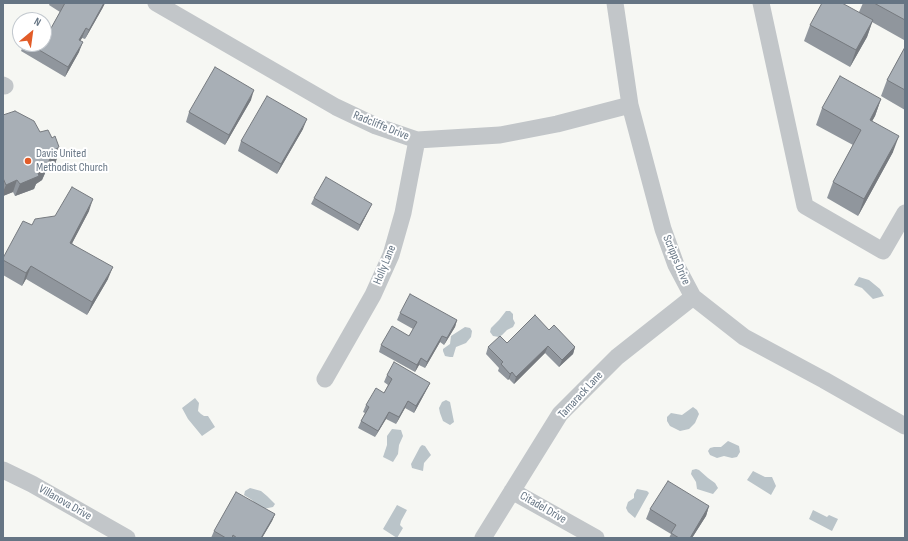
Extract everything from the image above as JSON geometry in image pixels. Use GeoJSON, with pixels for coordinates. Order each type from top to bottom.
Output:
{"type":"FeatureCollection","features":[{"type":"Feature","properties":{"kind":"street","name":"Radcliffe Drive"},"geometry":{"type":"LineString","coordinates":[[156,3],[336,107],[376,126],[416,140],[500,135],[558,124],[630,105]]}},
{"type":"Feature","properties":{"kind":"street","name":"Scripps Drive"},"geometry":{"type":"LineString","coordinates":[[615,3],[630,105],[663,229],[676,265],[693,297],[744,337],[905,426]]}},
{"type":"Feature","properties":{"kind":"street"},"geometry":{"type":"LineString","coordinates":[[761,3],[805,206],[883,251],[905,212]]}},
{"type":"Feature","properties":{"kind":"street","name":"Holly Lane"},"geometry":{"type":"LineString","coordinates":[[325,379],[373,294],[391,255],[403,213],[416,140]]}},
{"type":"Feature","properties":{"kind":"street","name":"Tamarack Lane"},"geometry":{"type":"LineString","coordinates":[[483,538],[560,414],[617,357],[693,297]]}},
{"type":"Feature","properties":{"kind":"street","name":"Villanova Drive"},"geometry":{"type":"LineString","coordinates":[[3,470],[32,484],[127,538]]}},
{"type":"Feature","properties":{"kind":"street","name":"Citadel Drive"},"geometry":{"type":"LineString","coordinates":[[512,491],[596,538]]}},
{"type":"Feature","properties":{"kind":"shaded area"},"geometry":{"type":"Polygon","coordinates":[[[859,277],[869,280],[880,289],[884,296],[873,299],[862,288],[854,285],[859,277]]]}},
{"type":"Feature","properties":{"kind":"shaded area"},"geometry":{"type":"Polygon","coordinates":[[[506,311],[510,311],[513,314],[515,323],[513,327],[499,337],[493,336],[490,332],[491,328],[506,311]]]}},
{"type":"Feature","properties":{"kind":"shaded area"},"geometry":{"type":"Polygon","coordinates":[[[465,327],[470,328],[472,331],[471,337],[466,343],[456,347],[453,357],[445,356],[443,349],[450,344],[451,336],[465,327]]]}},
{"type":"Feature","properties":{"kind":"shaded area"},"geometry":{"type":"Polygon","coordinates":[[[195,398],[199,403],[198,411],[204,416],[208,416],[215,427],[202,436],[188,419],[182,408],[195,398]]]}},
{"type":"Feature","properties":{"kind":"shaded area"},"geometry":{"type":"Polygon","coordinates":[[[446,400],[450,402],[454,422],[450,425],[443,421],[439,408],[442,402],[446,400]]]}},
{"type":"Feature","properties":{"kind":"shaded area"},"geometry":{"type":"Polygon","coordinates":[[[693,407],[699,414],[695,423],[689,429],[680,431],[670,426],[667,421],[667,417],[671,413],[682,415],[693,407]]]}},
{"type":"Feature","properties":{"kind":"shaded area"},"geometry":{"type":"Polygon","coordinates":[[[392,429],[401,430],[403,436],[399,445],[398,454],[393,462],[383,457],[387,445],[387,436],[392,429]]]}},
{"type":"Feature","properties":{"kind":"shaded area"},"geometry":{"type":"Polygon","coordinates":[[[728,441],[739,446],[740,452],[737,457],[732,458],[724,456],[717,458],[710,455],[708,451],[710,448],[721,447],[728,441]]]}},
{"type":"Feature","properties":{"kind":"shaded area"},"geometry":{"type":"Polygon","coordinates":[[[422,445],[425,446],[431,455],[424,463],[423,471],[412,468],[411,464],[422,445]]]}},
{"type":"Feature","properties":{"kind":"shaded area"},"geometry":{"type":"Polygon","coordinates":[[[696,469],[715,483],[718,488],[713,494],[697,489],[696,482],[691,474],[692,470],[696,469]]]}},
{"type":"Feature","properties":{"kind":"shaded area"},"geometry":{"type":"Polygon","coordinates":[[[753,471],[765,477],[772,477],[776,486],[771,495],[747,480],[753,471]]]}},
{"type":"Feature","properties":{"kind":"shaded area"},"geometry":{"type":"Polygon","coordinates":[[[250,488],[261,491],[275,504],[273,507],[263,509],[258,507],[252,500],[244,495],[245,491],[250,488]]]}},
{"type":"Feature","properties":{"kind":"shaded area"},"geometry":{"type":"Polygon","coordinates":[[[637,489],[647,491],[649,493],[635,518],[626,508],[628,502],[634,498],[634,494],[637,489]]]}},
{"type":"Feature","properties":{"kind":"shaded area"},"geometry":{"type":"Polygon","coordinates":[[[397,505],[407,510],[400,525],[403,528],[397,538],[383,529],[397,505]]]}},
{"type":"Feature","properties":{"kind":"shaded area"},"geometry":{"type":"Polygon","coordinates":[[[813,510],[827,517],[829,515],[838,519],[832,531],[809,519],[813,510]]]}},
{"type":"Feature","properties":{"kind":"building"},"geometry":{"type":"Polygon","coordinates":[[[65,3],[104,3],[89,30],[86,28],[79,40],[83,42],[68,67],[43,52],[52,52],[52,26],[65,3]]]}},
{"type":"Feature","properties":{"kind":"building"},"geometry":{"type":"Polygon","coordinates":[[[822,3],[842,3],[873,20],[856,50],[810,25],[822,3]]]}},
{"type":"Feature","properties":{"kind":"building"},"geometry":{"type":"Polygon","coordinates":[[[874,3],[905,3],[905,20],[874,3]]]}},
{"type":"Feature","properties":{"kind":"building"},"geometry":{"type":"Polygon","coordinates":[[[905,47],[905,90],[887,80],[905,47]]]}},
{"type":"Feature","properties":{"kind":"building"},"geometry":{"type":"Polygon","coordinates":[[[215,67],[254,90],[229,135],[189,112],[215,67]]]}},
{"type":"Feature","properties":{"kind":"building"},"geometry":{"type":"Polygon","coordinates":[[[840,76],[881,99],[870,120],[899,136],[864,199],[833,182],[861,130],[822,108],[840,76]]]}},
{"type":"Feature","properties":{"kind":"building"},"geometry":{"type":"Polygon","coordinates":[[[267,96],[307,119],[281,164],[241,141],[267,96]]]}},
{"type":"Feature","properties":{"kind":"building","name":"Davis United Methodist Church"},"geometry":{"type":"Polygon","coordinates":[[[15,111],[34,121],[40,132],[48,130],[52,138],[55,136],[59,147],[56,149],[58,155],[50,158],[47,167],[38,173],[39,176],[20,184],[17,180],[6,185],[3,178],[3,115],[15,111]]]}},
{"type":"Feature","properties":{"kind":"building"},"geometry":{"type":"Polygon","coordinates":[[[326,177],[372,204],[360,225],[314,198],[326,177]]]}},
{"type":"Feature","properties":{"kind":"building"},"geometry":{"type":"Polygon","coordinates":[[[72,187],[93,199],[70,243],[113,267],[92,302],[31,266],[26,273],[3,260],[23,221],[32,225],[35,219],[55,216],[72,187]]]}},
{"type":"Feature","properties":{"kind":"building"},"geometry":{"type":"Polygon","coordinates":[[[410,294],[457,320],[447,338],[442,336],[427,362],[421,358],[417,365],[381,345],[392,326],[409,336],[417,322],[400,313],[410,294]]]}},
{"type":"Feature","properties":{"kind":"building"},"geometry":{"type":"Polygon","coordinates":[[[535,315],[549,330],[554,325],[575,347],[562,360],[548,346],[516,377],[512,372],[510,374],[501,364],[503,362],[488,347],[500,336],[507,343],[535,315]]]}},
{"type":"Feature","properties":{"kind":"building"},"geometry":{"type":"Polygon","coordinates":[[[394,362],[430,383],[416,406],[408,401],[399,417],[389,412],[378,431],[361,421],[369,407],[366,405],[376,388],[384,393],[392,379],[387,375],[394,362]]]}},
{"type":"Feature","properties":{"kind":"building"},"geometry":{"type":"Polygon","coordinates":[[[668,481],[709,506],[690,538],[679,538],[671,533],[676,525],[650,509],[668,481]]]}},
{"type":"Feature","properties":{"kind":"building"},"geometry":{"type":"Polygon","coordinates":[[[236,492],[275,514],[261,538],[237,538],[233,535],[232,538],[226,538],[214,531],[236,492]]]}},
{"type":"Feature","properties":{"kind":"place","name":"Davis United Methodist Church"},"geometry":{"type":"Point","coordinates":[28,161]}}]}
